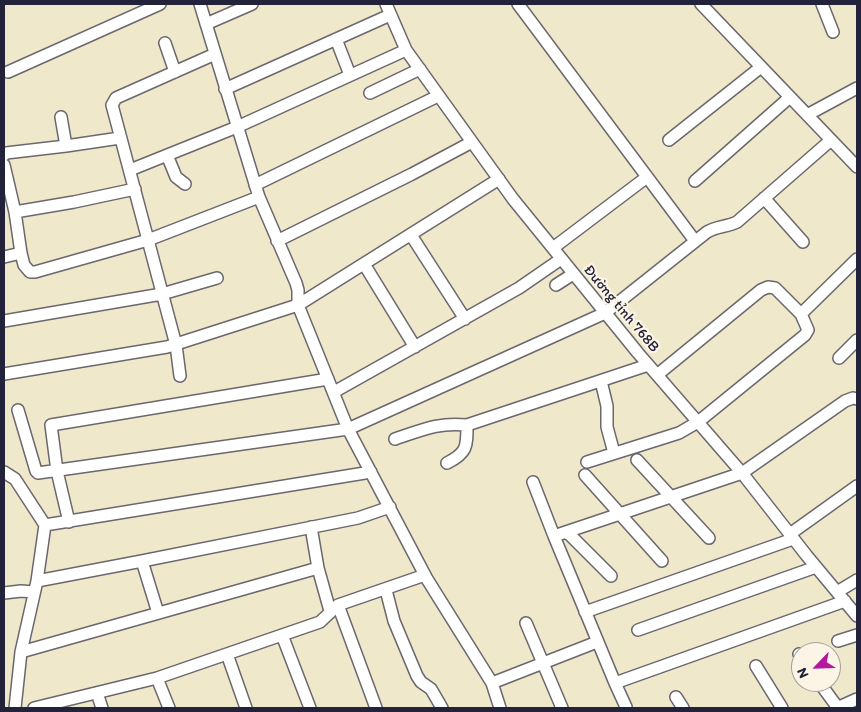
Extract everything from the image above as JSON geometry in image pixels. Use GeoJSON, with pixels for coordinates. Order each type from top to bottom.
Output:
{"type":"FeatureCollection","features":[{"type":"Feature","properties":{"kind":"street"},"geometry":{"type":"LineString","coordinates":[[8,72],[160,4]]}},
{"type":"Feature","properties":{"kind":"street"},"geometry":{"type":"LineString","coordinates":[[200,4],[255,184],[296,283],[298,306],[348,429],[426,575],[492,683],[500,708]]}},
{"type":"Feature","properties":{"kind":"street"},"geometry":{"type":"LineString","coordinates":[[206,24],[252,4]]}},
{"type":"Feature","properties":{"kind":"street"},"geometry":{"type":"LineString","coordinates":[[518,4],[695,241]]}},
{"type":"Feature","properties":{"kind":"street"},"geometry":{"type":"LineString","coordinates":[[701,4],[857,168]]}},
{"type":"Feature","properties":{"kind":"street"},"geometry":{"type":"LineString","coordinates":[[822,4],[833,32]]}},
{"type":"Feature","properties":{"kind":"street"},"geometry":{"type":"LineString","coordinates":[[225,89],[336,39],[388,9]]}},
{"type":"Feature","properties":{"kind":"street","name":"Đường tỉnh 768B"},"geometry":{"type":"LineString","coordinates":[[388,9],[406,50],[499,179],[573,274],[648,365],[742,473],[857,616]]}},
{"type":"Feature","properties":{"kind":"street"},"geometry":{"type":"LineString","coordinates":[[336,39],[350,75]]}},
{"type":"Feature","properties":{"kind":"street"},"geometry":{"type":"LineString","coordinates":[[165,43],[174,72]]}},
{"type":"Feature","properties":{"kind":"street"},"geometry":{"type":"LineString","coordinates":[[130,170],[237,127],[406,50]]}},
{"type":"Feature","properties":{"kind":"street"},"geometry":{"type":"LineString","coordinates":[[180,376],[176,345],[112,105],[114,99],[215,54]]}},
{"type":"Feature","properties":{"kind":"street"},"geometry":{"type":"LineString","coordinates":[[670,140],[761,67]]}},
{"type":"Feature","properties":{"kind":"street"},"geometry":{"type":"LineString","coordinates":[[370,93],[420,69]]}},
{"type":"Feature","properties":{"kind":"street"},"geometry":{"type":"LineString","coordinates":[[807,115],[857,88]]}},
{"type":"Feature","properties":{"kind":"street"},"geometry":{"type":"LineString","coordinates":[[255,184],[438,96]]}},
{"type":"Feature","properties":{"kind":"street"},"geometry":{"type":"LineString","coordinates":[[695,180],[790,97]]}},
{"type":"Feature","properties":{"kind":"street"},"geometry":{"type":"LineString","coordinates":[[61,118],[66,146]]}},
{"type":"Feature","properties":{"kind":"street"},"geometry":{"type":"LineString","coordinates":[[4,154],[6,152],[120,138]]}},
{"type":"Feature","properties":{"kind":"street"},"geometry":{"type":"LineString","coordinates":[[18,410],[38,474],[348,429],[605,313],[712,229],[732,225],[737,222],[831,140]]}},
{"type":"Feature","properties":{"kind":"street"},"geometry":{"type":"LineString","coordinates":[[277,241],[472,142]]}},
{"type":"Feature","properties":{"kind":"street"},"geometry":{"type":"LineString","coordinates":[[167,155],[176,177],[186,184]]}},
{"type":"Feature","properties":{"kind":"street"},"geometry":{"type":"LineString","coordinates":[[5,173],[16,212],[21,253],[26,269],[30,272],[148,240],[260,197]]}},
{"type":"Feature","properties":{"kind":"street"},"geometry":{"type":"LineString","coordinates":[[553,248],[647,177]]}},
{"type":"Feature","properties":{"kind":"street"},"geometry":{"type":"LineString","coordinates":[[4,374],[176,345],[298,306],[499,179]]}},
{"type":"Feature","properties":{"kind":"street"},"geometry":{"type":"LineString","coordinates":[[16,212],[135,189]]}},
{"type":"Feature","properties":{"kind":"street"},"geometry":{"type":"LineString","coordinates":[[764,198],[803,242]]}},
{"type":"Feature","properties":{"kind":"street"},"geometry":{"type":"LineString","coordinates":[[411,235],[465,319]]}},
{"type":"Feature","properties":{"kind":"street"},"geometry":{"type":"LineString","coordinates":[[4,257],[21,253]]}},
{"type":"Feature","properties":{"kind":"street"},"geometry":{"type":"LineString","coordinates":[[334,392],[519,288],[561,259]]}},
{"type":"Feature","properties":{"kind":"street"},"geometry":{"type":"LineString","coordinates":[[801,314],[857,259]]}},
{"type":"Feature","properties":{"kind":"street"},"geometry":{"type":"LineString","coordinates":[[364,264],[415,347]]}},
{"type":"Feature","properties":{"kind":"street"},"geometry":{"type":"LineString","coordinates":[[556,285],[573,274]]}},
{"type":"Feature","properties":{"kind":"street"},"geometry":{"type":"LineString","coordinates":[[4,321],[162,294],[217,278]]}},
{"type":"Feature","properties":{"kind":"street"},"geometry":{"type":"LineString","coordinates":[[587,462],[679,433],[698,422],[805,335],[808,330],[801,314],[775,288],[768,287],[761,290],[657,375]]}},
{"type":"Feature","properties":{"kind":"street"},"geometry":{"type":"LineString","coordinates":[[838,358],[857,340]]}},
{"type":"Feature","properties":{"kind":"street"},"geometry":{"type":"LineString","coordinates":[[396,439],[436,425],[452,423],[467,425],[648,365]]}},
{"type":"Feature","properties":{"kind":"street"},"geometry":{"type":"LineString","coordinates":[[69,522],[57,471],[51,426],[328,379]]}},
{"type":"Feature","properties":{"kind":"street"},"geometry":{"type":"LineString","coordinates":[[601,381],[607,406],[607,427],[614,454]]}},
{"type":"Feature","properties":{"kind":"street"},"geometry":{"type":"LineString","coordinates":[[560,534],[742,473],[845,401],[853,398],[857,399]]}},
{"type":"Feature","properties":{"kind":"street"},"geometry":{"type":"LineString","coordinates":[[447,463],[465,450],[467,425]]}},
{"type":"Feature","properties":{"kind":"street"},"geometry":{"type":"LineString","coordinates":[[637,460],[709,538]]}},
{"type":"Feature","properties":{"kind":"street"},"geometry":{"type":"LineString","coordinates":[[4,472],[16,479],[45,525],[22,652],[15,708]]}},
{"type":"Feature","properties":{"kind":"street"},"geometry":{"type":"LineString","coordinates":[[45,525],[371,472]]}},
{"type":"Feature","properties":{"kind":"street"},"geometry":{"type":"LineString","coordinates":[[585,475],[662,561]]}},
{"type":"Feature","properties":{"kind":"street"},"geometry":{"type":"LineString","coordinates":[[533,482],[560,534],[585,612],[626,708]]}},
{"type":"Feature","properties":{"kind":"street"},"geometry":{"type":"LineString","coordinates":[[585,612],[791,536],[857,486]]}},
{"type":"Feature","properties":{"kind":"street"},"geometry":{"type":"LineString","coordinates":[[4,593],[21,591],[142,561],[358,518],[390,507]]}},
{"type":"Feature","properties":{"kind":"street"},"geometry":{"type":"LineString","coordinates":[[311,526],[318,568],[376,708]]}},
{"type":"Feature","properties":{"kind":"street"},"geometry":{"type":"LineString","coordinates":[[560,534],[570,535],[611,576]]}},
{"type":"Feature","properties":{"kind":"street"},"geometry":{"type":"LineString","coordinates":[[142,561],[158,613]]}},
{"type":"Feature","properties":{"kind":"street"},"geometry":{"type":"LineString","coordinates":[[638,630],[816,567]]}},
{"type":"Feature","properties":{"kind":"street"},"geometry":{"type":"LineString","coordinates":[[22,652],[318,568]]}},
{"type":"Feature","properties":{"kind":"street"},"geometry":{"type":"LineString","coordinates":[[41,708],[157,678],[282,635],[323,620],[334,608],[426,575]]}},
{"type":"Feature","properties":{"kind":"street"},"geometry":{"type":"LineString","coordinates":[[837,592],[857,580]]}},
{"type":"Feature","properties":{"kind":"street"},"geometry":{"type":"LineString","coordinates":[[386,590],[394,621],[418,676],[421,682],[431,689],[442,708]]}},
{"type":"Feature","properties":{"kind":"street"},"geometry":{"type":"LineString","coordinates":[[615,682],[844,601]]}},
{"type":"Feature","properties":{"kind":"street"},"geometry":{"type":"LineString","coordinates":[[526,623],[562,708]]}},
{"type":"Feature","properties":{"kind":"street"},"geometry":{"type":"LineString","coordinates":[[838,641],[857,634]]}},
{"type":"Feature","properties":{"kind":"street"},"geometry":{"type":"LineString","coordinates":[[282,635],[310,708]]}},
{"type":"Feature","properties":{"kind":"street"},"geometry":{"type":"LineString","coordinates":[[492,683],[597,642]]}},
{"type":"Feature","properties":{"kind":"street"},"geometry":{"type":"LineString","coordinates":[[227,654],[246,708]]}},
{"type":"Feature","properties":{"kind":"street"},"geometry":{"type":"LineString","coordinates":[[756,666],[782,708]]}},
{"type":"Feature","properties":{"kind":"street"},"geometry":{"type":"LineString","coordinates":[[157,678],[169,708]]}},
{"type":"Feature","properties":{"kind":"street"},"geometry":{"type":"LineString","coordinates":[[826,692],[837,708],[857,699]]}},
{"type":"Feature","properties":{"kind":"street"},"geometry":{"type":"LineString","coordinates":[[97,693],[102,708]]}},
{"type":"Feature","properties":{"kind":"street"},"geometry":{"type":"LineString","coordinates":[[676,697],[684,708]]}}]}
